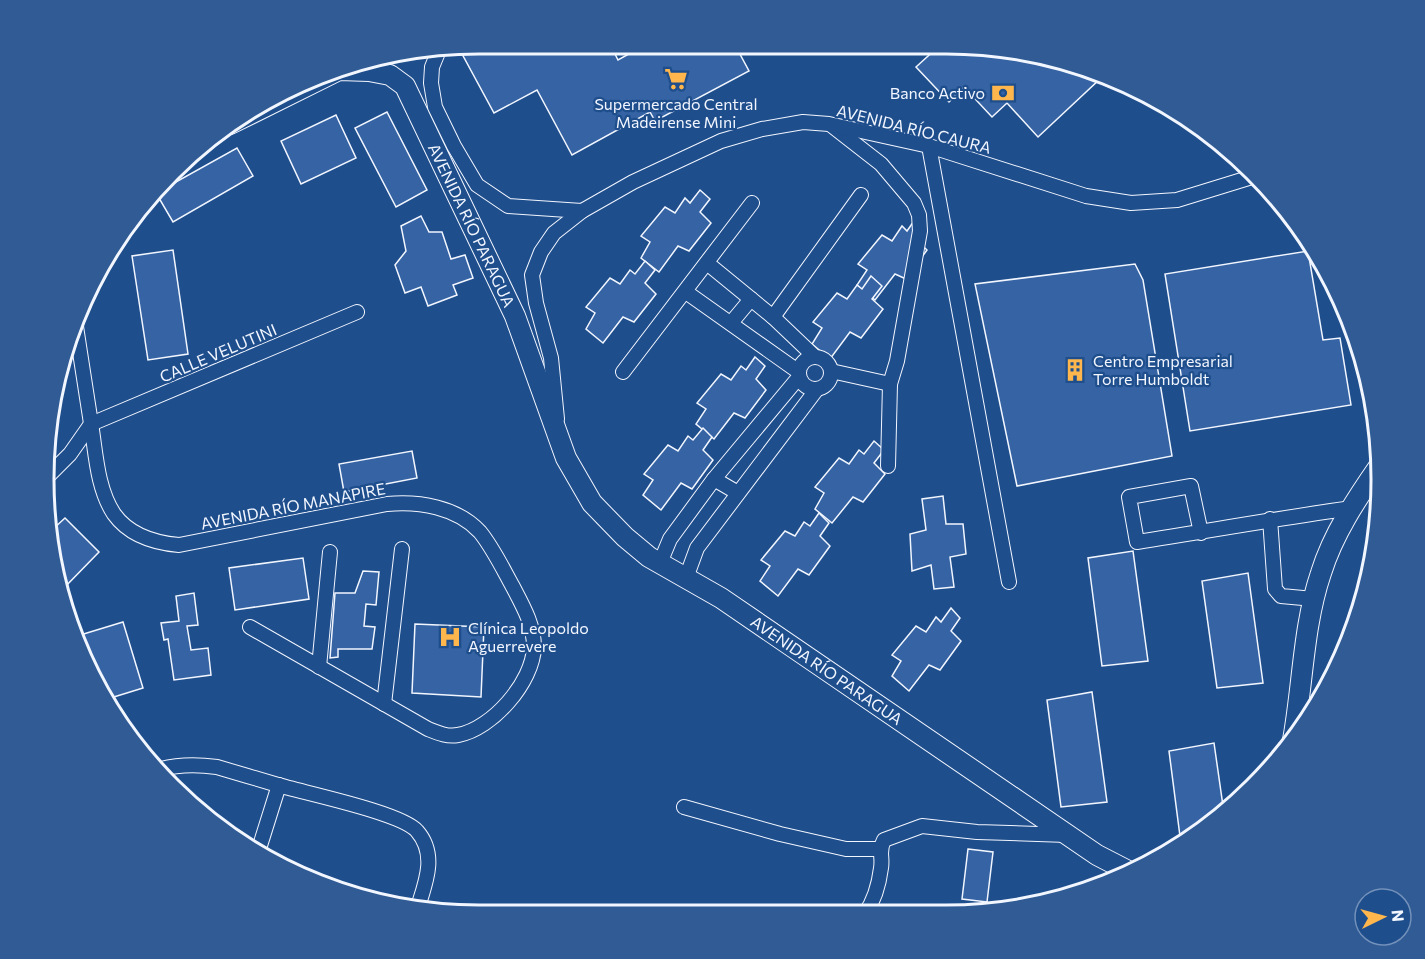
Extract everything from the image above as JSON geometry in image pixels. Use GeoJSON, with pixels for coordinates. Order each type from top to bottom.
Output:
{"type":"FeatureCollection","features":[{"type":"Feature","properties":{"kind":"main road","name":"AVENIDA RÍO PARAGUA"},"geometry":{"type":"LineString","coordinates":[[361,71],[390,75],[405,86],[515,316],[557,435],[574,475],[592,503],[625,537],[649,557],[721,598],[1097,855],[1121,867]]}},
{"type":"Feature","properties":{"kind":"main road"},"geometry":{"type":"LineString","coordinates":[[1297,719],[1307,630],[1321,572],[1352,508],[1371,479]]}},
{"type":"Feature","properties":{"kind":"street"},"geometry":{"type":"LineString","coordinates":[[436,57],[432,67],[431,82],[435,107],[454,146],[477,184],[507,206],[582,211]]}},
{"type":"Feature","properties":{"kind":"street","name":"AVENIDA RÍO CAURA"},"geometry":{"type":"LineString","coordinates":[[582,211],[633,182],[721,141],[762,129],[803,122],[829,124],[929,146],[1001,167],[1086,196],[1131,203],[1177,200],[1246,179]]}},
{"type":"Feature","properties":{"kind":"street"},"geometry":{"type":"LineString","coordinates":[[829,124],[880,164],[914,203],[919,216],[920,231],[897,361],[890,384],[888,466]]}},
{"type":"Feature","properties":{"kind":"street"},"geometry":{"type":"LineString","coordinates":[[929,146],[1009,582]]}},
{"type":"Feature","properties":{"kind":"street"},"geometry":{"type":"LineString","coordinates":[[773,317],[861,195]]}},
{"type":"Feature","properties":{"kind":"street"},"geometry":{"type":"LineString","coordinates":[[623,372],[752,203]]}},
{"type":"Feature","properties":{"kind":"street","name":"AVENIDA RÍO PARAGUA"},"geometry":{"type":"LineString","coordinates":[[557,435],[551,358],[536,303],[532,275],[541,252],[554,233],[582,211]]}},
{"type":"Feature","properties":{"kind":"street"},"geometry":{"type":"LineString","coordinates":[[686,578],[697,548],[817,389],[824,386],[830,379],[831,371],[822,358],[814,356],[773,317],[706,263]]}},
{"type":"Feature","properties":{"kind":"street"},"geometry":{"type":"LineString","coordinates":[[686,292],[799,374],[803,384],[817,389]]}},
{"type":"Feature","properties":{"kind":"street"},"geometry":{"type":"LineString","coordinates":[[731,324],[751,299]]}},
{"type":"Feature","properties":{"kind":"street","name":"CALLE VELUTINI"},"geometry":{"type":"LineString","coordinates":[[91,424],[357,312]]}},
{"type":"Feature","properties":{"kind":"street","name":"AVENIDA RÍO MANAPIRE"},"geometry":{"type":"LineString","coordinates":[[78,340],[100,481],[114,515],[129,529],[145,538],[179,545],[387,504],[410,502],[434,506],[455,514],[479,531],[505,572],[525,610],[531,626],[534,646],[531,666],[511,699],[488,723],[457,735],[442,735],[250,627]]}},
{"type":"Feature","properties":{"kind":"street"},"geometry":{"type":"LineString","coordinates":[[660,563],[670,539],[714,479],[799,374],[801,364],[807,358],[814,356]]}},
{"type":"Feature","properties":{"kind":"street"},"geometry":{"type":"LineString","coordinates":[[831,371],[890,384]]}},
{"type":"Feature","properties":{"kind":"street"},"geometry":{"type":"LineString","coordinates":[[54,470],[70,454],[91,424]]}},
{"type":"Feature","properties":{"kind":"street"},"geometry":{"type":"LineString","coordinates":[[714,479],[738,493]]}},
{"type":"Feature","properties":{"kind":"street"},"geometry":{"type":"LineString","coordinates":[[1201,532],[1191,486],[1129,497],[1137,542],[1201,532],[1270,519],[1352,508]]}},
{"type":"Feature","properties":{"kind":"street"},"geometry":{"type":"LineString","coordinates":[[1270,519],[1275,589],[1281,596],[1314,599]]}},
{"type":"Feature","properties":{"kind":"street"},"geometry":{"type":"LineString","coordinates":[[384,704],[402,549]]}},
{"type":"Feature","properties":{"kind":"street"},"geometry":{"type":"LineString","coordinates":[[320,667],[330,552]]}},
{"type":"Feature","properties":{"kind":"street"},"geometry":{"type":"LineString","coordinates":[[167,767],[178,764],[217,767],[335,799],[405,822],[417,831],[429,860],[428,875],[420,900]]}},
{"type":"Feature","properties":{"kind":"street"},"geometry":{"type":"LineString","coordinates":[[261,844],[279,785]]}},
{"type":"Feature","properties":{"kind":"street"},"geometry":{"type":"LineString","coordinates":[[684,807],[780,834],[846,849],[879,849]]}},
{"type":"Feature","properties":{"kind":"street"},"geometry":{"type":"LineString","coordinates":[[872,905],[882,866],[879,849],[884,840],[922,826],[977,832],[1068,835]]}},
{"type":"Feature","properties":{"kind":"building"},"geometry":{"type":"Polygon","coordinates":[[[615,54],[618,60],[629,54],[740,54],[749,71],[655,121],[650,112],[572,155],[537,90],[494,113],[462,55],[615,54]]]}},
{"type":"Feature","properties":{"kind":"building"},"geometry":{"type":"Polygon","coordinates":[[[930,54],[973,55],[1029,62],[1056,68],[1097,82],[1038,137],[1007,103],[992,117],[964,87],[949,102],[916,67],[930,54]]]}},
{"type":"Feature","properties":{"kind":"building"},"geometry":{"type":"Polygon","coordinates":[[[387,112],[427,190],[396,207],[355,128],[387,112]]]}},
{"type":"Feature","properties":{"kind":"building"},"geometry":{"type":"Polygon","coordinates":[[[336,115],[356,158],[301,184],[281,141],[336,115]]]}},
{"type":"Feature","properties":{"kind":"building"},"geometry":{"type":"Polygon","coordinates":[[[237,148],[253,176],[173,222],[160,199],[177,182],[237,148]]]}},
{"type":"Feature","properties":{"kind":"building"},"geometry":{"type":"Polygon","coordinates":[[[700,190],[710,199],[700,212],[711,223],[689,251],[678,246],[659,272],[641,258],[650,242],[641,236],[665,207],[675,213],[685,198],[690,203],[700,190]]]}},
{"type":"Feature","properties":{"kind":"building"},"geometry":{"type":"Polygon","coordinates":[[[421,216],[429,232],[442,232],[451,259],[465,255],[473,278],[453,285],[457,295],[428,306],[421,287],[405,293],[395,265],[406,251],[401,226],[421,216]]]}},
{"type":"Feature","properties":{"kind":"building"},"geometry":{"type":"Polygon","coordinates":[[[916,218],[917,240],[927,250],[906,279],[895,274],[875,300],[857,285],[867,270],[858,264],[882,235],[892,241],[902,226],[907,231],[916,218]]]}},
{"type":"Feature","properties":{"kind":"building"},"geometry":{"type":"Polygon","coordinates":[[[173,250],[188,354],[148,360],[132,256],[173,250]]]}},
{"type":"Feature","properties":{"kind":"building"},"geometry":{"type":"Polygon","coordinates":[[[1304,252],[1309,260],[1323,340],[1340,338],[1351,405],[1190,431],[1165,274],[1304,252]]]}},
{"type":"Feature","properties":{"kind":"building"},"geometry":{"type":"Polygon","coordinates":[[[645,261],[655,270],[645,283],[656,294],[634,322],[623,317],[603,343],[586,329],[595,313],[586,307],[610,278],[620,284],[630,270],[635,274],[645,261]]]}},
{"type":"Feature","properties":{"kind":"building","name":"Centro Empresarial Torre Humboldt"},"geometry":{"type":"Polygon","coordinates":[[[1135,264],[1143,280],[1172,456],[1017,486],[975,284],[1135,264]]]}},
{"type":"Feature","properties":{"kind":"building"},"geometry":{"type":"Polygon","coordinates":[[[871,276],[882,286],[872,299],[883,309],[861,338],[850,332],[830,359],[812,344],[822,328],[813,322],[837,293],[847,299],[857,285],[862,289],[871,276]]]}},
{"type":"Feature","properties":{"kind":"building"},"geometry":{"type":"Polygon","coordinates":[[[755,357],[765,366],[756,379],[766,390],[745,418],[734,413],[714,439],[696,424],[706,409],[697,403],[721,374],[731,380],[741,366],[746,370],[755,357]]]}},
{"type":"Feature","properties":{"kind":"building"},"geometry":{"type":"Polygon","coordinates":[[[703,428],[712,437],[703,450],[713,460],[692,489],[681,483],[661,510],[643,495],[653,480],[644,474],[668,445],[678,451],[688,436],[693,440],[703,428]]]}},
{"type":"Feature","properties":{"kind":"building"},"geometry":{"type":"Polygon","coordinates":[[[874,441],[884,450],[874,463],[885,474],[863,502],[853,497],[832,523],[815,509],[824,493],[815,487],[839,458],[849,464],[859,450],[864,454],[874,441]]]}},
{"type":"Feature","properties":{"kind":"building"},"geometry":{"type":"Polygon","coordinates":[[[412,451],[417,478],[344,492],[339,464],[412,451]]]}},
{"type":"Feature","properties":{"kind":"building"},"geometry":{"type":"Polygon","coordinates":[[[943,496],[946,524],[963,524],[966,554],[950,557],[954,587],[934,589],[931,565],[912,571],[910,534],[926,530],[922,499],[943,496]]]}},
{"type":"Feature","properties":{"kind":"building"},"geometry":{"type":"Polygon","coordinates":[[[819,513],[829,523],[820,536],[830,546],[809,575],[798,569],[778,596],[760,581],[770,566],[761,560],[785,531],[795,536],[804,522],[810,526],[819,513]]]}},
{"type":"Feature","properties":{"kind":"building"},"geometry":{"type":"Polygon","coordinates":[[[65,518],[99,552],[67,585],[62,563],[57,525],[65,518]]]}},
{"type":"Feature","properties":{"kind":"building"},"geometry":{"type":"Polygon","coordinates":[[[1133,551],[1148,661],[1102,666],[1088,558],[1133,551]]]}},
{"type":"Feature","properties":{"kind":"building"},"geometry":{"type":"Polygon","coordinates":[[[303,558],[309,599],[235,610],[229,568],[303,558]]]}},
{"type":"Feature","properties":{"kind":"building"},"geometry":{"type":"Polygon","coordinates":[[[363,571],[379,572],[376,605],[366,604],[364,626],[375,627],[372,649],[338,649],[338,657],[330,658],[335,593],[355,593],[363,571]]]}},
{"type":"Feature","properties":{"kind":"building"},"geometry":{"type":"Polygon","coordinates":[[[1248,573],[1263,683],[1217,688],[1202,581],[1248,573]]]}},
{"type":"Feature","properties":{"kind":"building"},"geometry":{"type":"Polygon","coordinates":[[[194,593],[198,625],[187,626],[191,650],[208,648],[211,675],[174,680],[168,639],[164,640],[161,623],[179,621],[176,596],[194,593]]]}},
{"type":"Feature","properties":{"kind":"building"},"geometry":{"type":"Polygon","coordinates":[[[951,608],[960,618],[951,631],[961,641],[940,670],[929,665],[909,691],[892,676],[901,661],[892,655],[916,626],[926,632],[936,617],[941,622],[951,608]]]}},
{"type":"Feature","properties":{"kind":"building"},"geometry":{"type":"Polygon","coordinates":[[[123,622],[143,688],[114,697],[83,634],[123,622]]]}},
{"type":"Feature","properties":{"kind":"building"},"geometry":{"type":"Polygon","coordinates":[[[415,624],[484,627],[481,697],[412,693],[415,624]]]}},
{"type":"Feature","properties":{"kind":"building"},"geometry":{"type":"Polygon","coordinates":[[[1092,692],[1107,802],[1061,807],[1047,700],[1092,692]]]}},
{"type":"Feature","properties":{"kind":"building"},"geometry":{"type":"Polygon","coordinates":[[[1214,743],[1222,802],[1180,834],[1169,751],[1214,743]]]}},
{"type":"Feature","properties":{"kind":"building"},"geometry":{"type":"Polygon","coordinates":[[[968,849],[993,852],[987,902],[962,899],[968,849]]]}},
{"type":"Feature","properties":{"kind":"place","name":"Supermercado Central Madeirense Mini"},"geometry":{"type":"Point","coordinates":[676,79]}},
{"type":"Feature","properties":{"kind":"place","name":"Banco Activo"},"geometry":{"type":"Point","coordinates":[1003,93]}},
{"type":"Feature","properties":{"kind":"place","name":"Centro Empresarial Torre Humboldt"},"geometry":{"type":"Point","coordinates":[1075,370]}},
{"type":"Feature","properties":{"kind":"place","name":"Clínica Leopoldo Aguerrevere"},"geometry":{"type":"Point","coordinates":[450,637]}}]}
